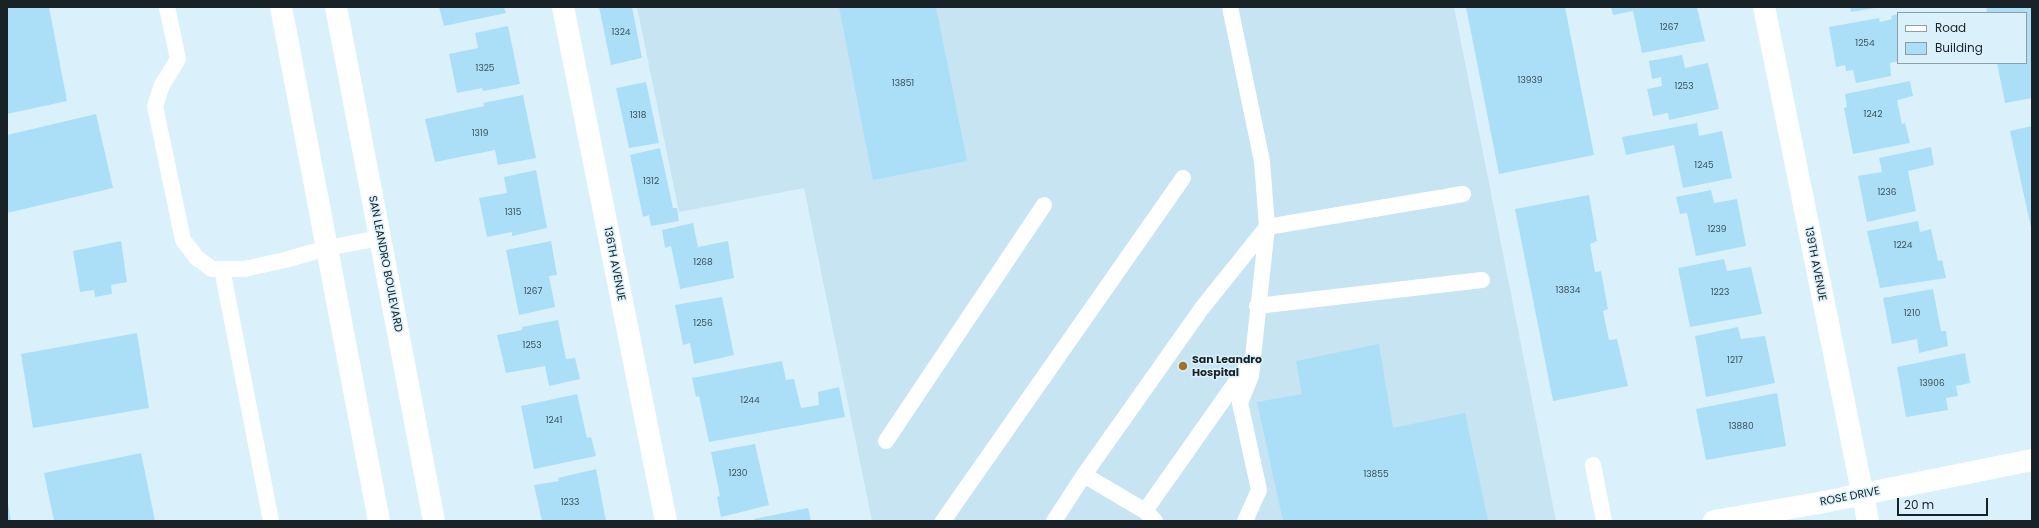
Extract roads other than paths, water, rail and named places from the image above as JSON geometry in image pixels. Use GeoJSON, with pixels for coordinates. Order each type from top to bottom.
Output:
{"type":"FeatureCollection","features":[{"type":"Feature","properties":{"kind":"street"},"geometry":{"type":"LineString","coordinates":[[281,7],[379,521]]}},
{"type":"Feature","properties":{"kind":"street","name":"SAN LEANDRO BOULEVARD"},"geometry":{"type":"LineString","coordinates":[[336,7],[434,521]]}},
{"type":"Feature","properties":{"kind":"street","name":"136TH AVENUE"},"geometry":{"type":"LineString","coordinates":[[563,7],[666,521]]}},
{"type":"Feature","properties":{"kind":"street","name":"139TH AVENUE"},"geometry":{"type":"LineString","coordinates":[[1764,7],[1868,521]]}},
{"type":"Feature","properties":{"kind":"street","name":"ROSE DRIVE"},"geometry":{"type":"LineString","coordinates":[[1714,521],[1863,494],[2032,460]]}},
{"type":"Feature","properties":{"kind":"lane"},"geometry":{"type":"LineString","coordinates":[[167,7],[178,59],[162,85],[155,106],[183,240],[197,258],[212,269],[244,269],[285,260],[327,248],[380,238]]}},
{"type":"Feature","properties":{"kind":"lane"},"geometry":{"type":"LineString","coordinates":[[1230,7],[1262,161],[1267,227],[1257,306],[1254,356],[1251,376],[1240,402],[1259,490],[1244,521]]}},
{"type":"Feature","properties":{"kind":"lane"},"geometry":{"type":"LineString","coordinates":[[943,521],[1183,178]]}},
{"type":"Feature","properties":{"kind":"lane"},"geometry":{"type":"LineString","coordinates":[[1054,521],[1084,475],[1202,308],[1267,227],[1463,194]]}},
{"type":"Feature","properties":{"kind":"lane"},"geometry":{"type":"LineString","coordinates":[[886,441],[1044,205]]}},
{"type":"Feature","properties":{"kind":"lane"},"geometry":{"type":"LineString","coordinates":[[222,269],[272,521]]}},
{"type":"Feature","properties":{"kind":"lane"},"geometry":{"type":"LineString","coordinates":[[1257,306],[1482,280]]}},
{"type":"Feature","properties":{"kind":"lane"},"geometry":{"type":"LineString","coordinates":[[1084,475],[1150,516],[1254,356]]}},
{"type":"Feature","properties":{"kind":"lane"},"geometry":{"type":"LineString","coordinates":[[1593,465],[1604,521]]}},
{"type":"Feature","properties":{"kind":"place","name":"San Leandro Hospital"},"geometry":{"type":"Point","coordinates":[1183,366]}}]}
